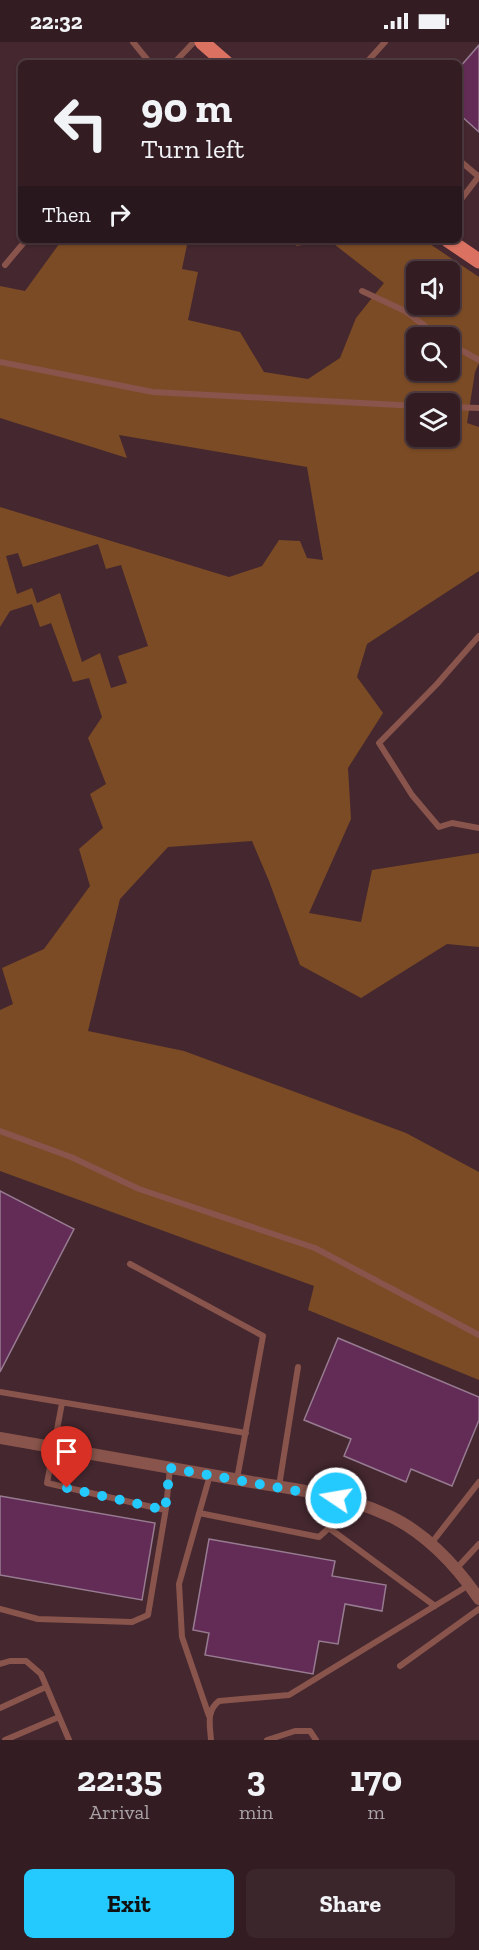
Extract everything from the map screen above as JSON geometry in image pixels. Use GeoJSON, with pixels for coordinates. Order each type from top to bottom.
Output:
{"type":"FeatureCollection","features":[{"type":"Feature","properties":{"kind":"main road"},"geometry":{"type":"LineString","coordinates":[[202,42],[223,60]]}},
{"type":"Feature","properties":{"kind":"main road"},"geometry":{"type":"LineString","coordinates":[[452,243],[479,261]]}},
{"type":"Feature","properties":{"kind":"street"},"geometry":{"type":"LineString","coordinates":[[0,1438],[237,1479],[354,1502],[387,1514],[430,1545],[456,1569],[479,1599]]}},
{"type":"Feature","properties":{"kind":"lane"},"geometry":{"type":"LineString","coordinates":[[133,42],[148,60]]}},
{"type":"Feature","properties":{"kind":"lane"},"geometry":{"type":"LineString","coordinates":[[177,60],[194,42]]}},
{"type":"Feature","properties":{"kind":"lane"},"geometry":{"type":"LineString","coordinates":[[369,60],[385,42]]}},
{"type":"Feature","properties":{"kind":"lane"},"geometry":{"type":"LineString","coordinates":[[462,163],[478,176],[462,198]]}},
{"type":"Feature","properties":{"kind":"lane"},"geometry":{"type":"LineString","coordinates":[[5,265],[23,243]]}},
{"type":"Feature","properties":{"kind":"lane"},"geometry":{"type":"LineString","coordinates":[[362,291],[405,312],[426,327]]}},
{"type":"Feature","properties":{"kind":"lane"},"geometry":{"type":"LineString","coordinates":[[460,350],[479,360]]}},
{"type":"Feature","properties":{"kind":"lane"},"geometry":{"type":"LineString","coordinates":[[0,362],[153,392],[406,405]]}},
{"type":"Feature","properties":{"kind":"lane"},"geometry":{"type":"LineString","coordinates":[[460,407],[479,408]]}},
{"type":"Feature","properties":{"kind":"lane"},"geometry":{"type":"LineString","coordinates":[[479,636],[437,684],[379,743],[412,795],[439,827],[452,823],[479,828]]}},
{"type":"Feature","properties":{"kind":"lane"},"geometry":{"type":"LineString","coordinates":[[0,1131],[71,1157],[140,1190],[315,1248],[479,1335]]}},
{"type":"Feature","properties":{"kind":"lane"},"geometry":{"type":"LineString","coordinates":[[130,1264],[263,1336],[237,1479]]}},
{"type":"Feature","properties":{"kind":"lane"},"geometry":{"type":"LineString","coordinates":[[279,1487],[298,1367]]}},
{"type":"Feature","properties":{"kind":"lane"},"geometry":{"type":"LineString","coordinates":[[0,1392],[246,1434]]}},
{"type":"Feature","properties":{"kind":"lane"},"geometry":{"type":"LineString","coordinates":[[62,1403],[47,1483],[165,1510]]}},
{"type":"Feature","properties":{"kind":"lane"},"geometry":{"type":"LineString","coordinates":[[0,1609],[38,1619],[132,1623],[148,1615],[170,1468]]}},
{"type":"Feature","properties":{"kind":"lane"},"geometry":{"type":"LineString","coordinates":[[210,1475],[179,1584],[182,1637],[209,1716],[211,1740]]}},
{"type":"Feature","properties":{"kind":"lane"},"geometry":{"type":"LineString","coordinates":[[430,1545],[479,1482]]}},
{"type":"Feature","properties":{"kind":"lane"},"geometry":{"type":"LineString","coordinates":[[199,1513],[319,1536],[329,1528],[336,1498]]}},
{"type":"Feature","properties":{"kind":"lane"},"geometry":{"type":"LineString","coordinates":[[329,1528],[435,1606]]}},
{"type":"Feature","properties":{"kind":"lane"},"geometry":{"type":"LineString","coordinates":[[456,1569],[479,1544]]}},
{"type":"Feature","properties":{"kind":"lane"},"geometry":{"type":"LineString","coordinates":[[209,1716],[212,1706],[219,1701],[289,1695],[469,1585]]}},
{"type":"Feature","properties":{"kind":"lane"},"geometry":{"type":"LineString","coordinates":[[400,1666],[479,1609]]}},
{"type":"Feature","properties":{"kind":"lane"},"geometry":{"type":"LineString","coordinates":[[0,1664],[26,1660],[41,1674],[69,1740]]}},
{"type":"Feature","properties":{"kind":"lane"},"geometry":{"type":"LineString","coordinates":[[0,1708],[46,1688]]}},
{"type":"Feature","properties":{"kind":"lane"},"geometry":{"type":"LineString","coordinates":[[5,1740],[59,1717]]}},
{"type":"Feature","properties":{"kind":"lane"},"geometry":{"type":"LineString","coordinates":[[267,1740],[295,1731],[310,1731],[316,1740]]}},
{"type":"Feature","properties":{"kind":"shaded area"},"geometry":{"type":"Polygon","coordinates":[[[60,243],[187,243],[182,269],[198,272],[188,320],[240,332],[264,372],[308,379],[340,358],[356,318],[384,283],[333,243],[428,243],[455,261],[406,261],[406,315],[460,315],[460,264],[479,277],[479,363],[475,372],[467,423],[479,427],[479,571],[367,644],[357,677],[383,713],[348,768],[351,819],[309,913],[361,922],[372,870],[479,853],[479,947],[447,944],[361,998],[300,965],[252,841],[168,847],[120,899],[88,1031],[184,1051],[406,1133],[479,1172],[479,1380],[308,1310],[314,1286],[0,1171],[0,1010],[13,1004],[2,968],[44,949],[90,886],[79,849],[103,828],[90,794],[106,784],[88,738],[102,717],[89,678],[73,682],[51,623],[40,627],[32,604],[10,611],[0,627],[0,507],[229,577],[262,566],[279,540],[300,541],[307,558],[323,560],[307,467],[119,435],[127,458],[0,418],[0,286],[25,291],[60,243]],[[98,544],[23,567],[18,553],[6,556],[17,594],[32,588],[37,603],[60,593],[82,662],[100,653],[111,688],[127,683],[118,656],[148,646],[121,565],[106,569],[98,544]]]}},
{"type":"Feature","properties":{"kind":"shaded area"},"geometry":{"type":"Polygon","coordinates":[[[296,243],[316,243],[296,246],[296,243]]]}},
{"type":"Feature","properties":{"kind":"building"},"geometry":{"type":"Polygon","coordinates":[[[479,45],[479,132],[462,117],[462,65],[479,45]]]}},
{"type":"Feature","properties":{"kind":"building"},"geometry":{"type":"Polygon","coordinates":[[[0,1191],[74,1229],[0,1372],[0,1191]]]}},
{"type":"Feature","properties":{"kind":"building"},"geometry":{"type":"Polygon","coordinates":[[[338,1338],[479,1397],[479,1420],[452,1486],[411,1469],[406,1482],[344,1456],[351,1439],[304,1420],[338,1338]]]}},
{"type":"Feature","properties":{"kind":"building"},"geometry":{"type":"Polygon","coordinates":[[[0,1496],[155,1523],[142,1600],[0,1575],[0,1496]]]}},
{"type":"Feature","properties":{"kind":"building"},"geometry":{"type":"Polygon","coordinates":[[[209,1539],[335,1561],[332,1576],[386,1585],[382,1611],[345,1604],[338,1644],[319,1641],[313,1674],[205,1655],[209,1633],[193,1630],[209,1539]]]}},
{"type":"Feature","properties":{"kind":"route"},"geometry":{"type":"LineString","coordinates":[[67,1488],[165,1510],[170,1468],[336,1498]]}}]}
